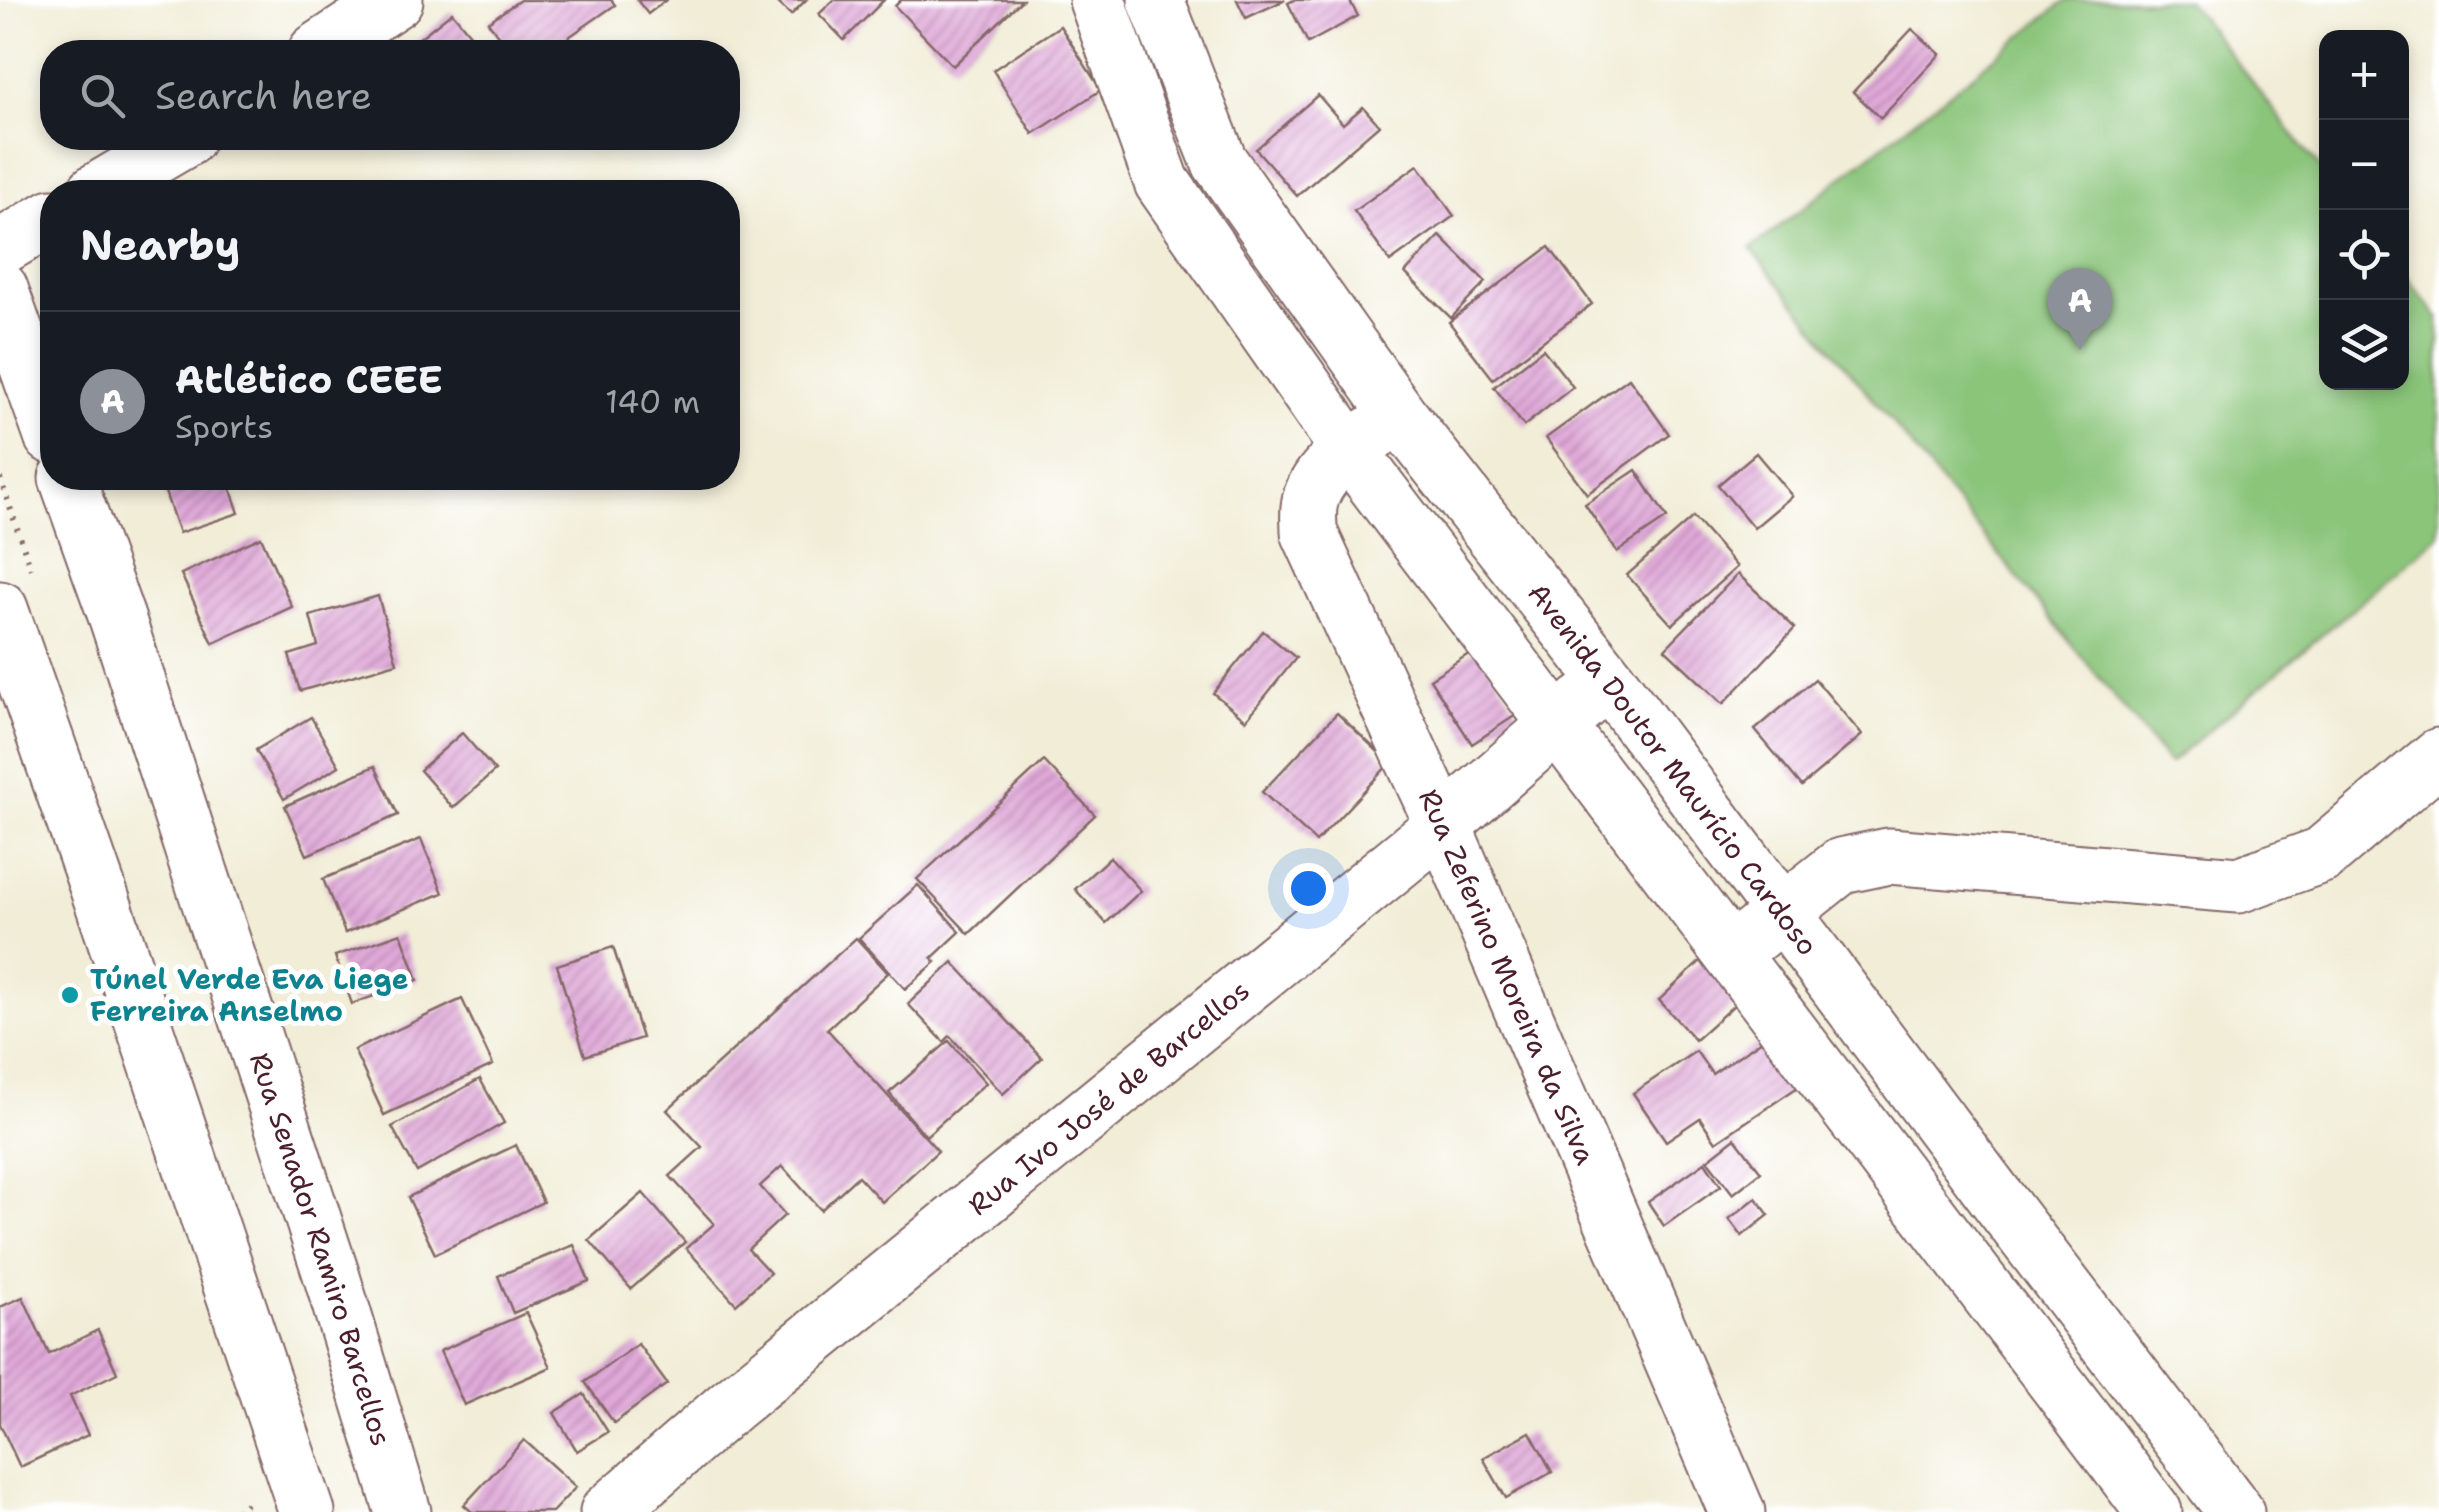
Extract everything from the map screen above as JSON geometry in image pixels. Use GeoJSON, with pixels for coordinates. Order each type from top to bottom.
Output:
{"type":"FeatureCollection","features":[{"type":"Feature","properties":{"kind":"street"},"geometry":{"type":"LineString","coordinates":[[334,40],[395,0]]}},
{"type":"Feature","properties":{"kind":"street"},"geometry":{"type":"LineString","coordinates":[[1097,0],[1162,182],[1349,450],[2154,1512]]}},
{"type":"Feature","properties":{"kind":"street","name":"Avenida Doutor Maurício Cardoso"},"geometry":{"type":"LineString","coordinates":[[1156,0],[1218,161],[1399,415],[1608,680],[2236,1512]]}},
{"type":"Feature","properties":{"kind":"street"},"geometry":{"type":"LineString","coordinates":[[116,180],[167,150]]}},
{"type":"Feature","properties":{"kind":"street"},"geometry":{"type":"LineString","coordinates":[[0,248],[40,224]]}},
{"type":"Feature","properties":{"kind":"street"},"geometry":{"type":"LineString","coordinates":[[0,289],[40,402]]}},
{"type":"Feature","properties":{"kind":"street","name":"Rua Zeferino Moreira da Silva"},"geometry":{"type":"LineString","coordinates":[[1399,415],[1349,450],[1319,481],[1309,504],[1309,532],[1443,825],[1737,1512]]}},
{"type":"Feature","properties":{"kind":"street","name":"Rua Senador Ramiro Barcellos"},"geometry":{"type":"LineString","coordinates":[[71,490],[118,618],[325,1255],[403,1512]]}},
{"type":"Feature","properties":{"kind":"street"},"geometry":{"type":"LineString","coordinates":[[0,610],[307,1512]]}},
{"type":"Feature","properties":{"kind":"street","name":"Rua Ivo José de Barcellos"},"geometry":{"type":"LineString","coordinates":[[608,1512],[730,1406],[1443,825],[1608,680]]}},
{"type":"Feature","properties":{"kind":"street"},"geometry":{"type":"LineString","coordinates":[[1731,954],[1841,866],[1889,856],[2238,885],[2322,855],[2439,756]]}},
{"type":"Feature","properties":{"kind":"street"},"geometry":{"type":"LineString","coordinates":[[1950,1242],[1998,1200]]}},
{"type":"Feature","properties":{"kind":"green space"},"geometry":{"type":"Polygon","coordinates":[[[2067,0],[2187,0],[2319,167],[2319,390],[2409,390],[2409,280],[2439,318],[2439,536],[2169,764],[1751,249],[2067,0]]]}},
{"type":"Feature","properties":{"kind":"building"},"geometry":{"type":"Polygon","coordinates":[[[520,0],[611,0],[615,5],[567,40],[501,40],[488,22],[520,0]]]}},
{"type":"Feature","properties":{"kind":"building"},"geometry":{"type":"Polygon","coordinates":[[[637,0],[666,0],[648,14],[637,0]]]}},
{"type":"Feature","properties":{"kind":"building"},"geometry":{"type":"Polygon","coordinates":[[[775,0],[806,0],[791,15],[775,0]]]}},
{"type":"Feature","properties":{"kind":"building"},"geometry":{"type":"Polygon","coordinates":[[[834,0],[884,0],[844,40],[819,14],[834,0]]]}},
{"type":"Feature","properties":{"kind":"building"},"geometry":{"type":"Polygon","coordinates":[[[901,0],[1022,0],[953,66],[895,6],[901,0]]]}},
{"type":"Feature","properties":{"kind":"building"},"geometry":{"type":"Polygon","coordinates":[[[1237,0],[1285,0],[1246,18],[1237,0]]]}},
{"type":"Feature","properties":{"kind":"building"},"geometry":{"type":"Polygon","coordinates":[[[1349,0],[1358,16],[1308,43],[1288,3],[1349,0]]]}},
{"type":"Feature","properties":{"kind":"building"},"geometry":{"type":"Polygon","coordinates":[[[452,12],[475,40],[417,40],[452,12]]]}},
{"type":"Feature","properties":{"kind":"building"},"geometry":{"type":"Polygon","coordinates":[[[1060,26],[1101,90],[1033,134],[993,70],[1060,26]]]}},
{"type":"Feature","properties":{"kind":"building"},"geometry":{"type":"Polygon","coordinates":[[[1912,29],[1940,54],[1881,118],[1853,92],[1912,29]]]}},
{"type":"Feature","properties":{"kind":"building"},"geometry":{"type":"Polygon","coordinates":[[[1318,95],[1343,124],[1363,107],[1379,125],[1297,196],[1256,149],[1318,95]]]}},
{"type":"Feature","properties":{"kind":"building"},"geometry":{"type":"Polygon","coordinates":[[[1418,165],[1454,216],[1390,262],[1354,211],[1418,165]]]}},
{"type":"Feature","properties":{"kind":"building"},"geometry":{"type":"Polygon","coordinates":[[[1440,236],[1486,282],[1451,318],[1405,273],[1440,236]]]}},
{"type":"Feature","properties":{"kind":"building"},"geometry":{"type":"Polygon","coordinates":[[[1549,247],[1592,304],[1493,379],[1449,322],[1549,247]]]}},
{"type":"Feature","properties":{"kind":"building"},"geometry":{"type":"Polygon","coordinates":[[[1543,349],[1573,387],[1524,426],[1494,387],[1543,349]]]}},
{"type":"Feature","properties":{"kind":"building"},"geometry":{"type":"Polygon","coordinates":[[[1629,378],[1669,434],[1587,494],[1546,438],[1629,378]]]}},
{"type":"Feature","properties":{"kind":"building"},"geometry":{"type":"Polygon","coordinates":[[[1756,453],[1792,496],[1754,528],[1718,485],[1756,453]]]}},
{"type":"Feature","properties":{"kind":"building"},"geometry":{"type":"Polygon","coordinates":[[[1636,470],[1667,518],[1617,552],[1585,504],[1636,470]]]}},
{"type":"Feature","properties":{"kind":"building"},"geometry":{"type":"Polygon","coordinates":[[[164,490],[231,490],[239,513],[179,533],[164,490]]]}},
{"type":"Feature","properties":{"kind":"building"},"geometry":{"type":"Polygon","coordinates":[[[1693,517],[1737,567],[1672,625],[1627,575],[1693,517]]]}},
{"type":"Feature","properties":{"kind":"building"},"geometry":{"type":"Polygon","coordinates":[[[261,537],[292,607],[213,643],[181,574],[261,537]]]}},
{"type":"Feature","properties":{"kind":"building"},"geometry":{"type":"Polygon","coordinates":[[[1738,574],[1795,628],[1723,704],[1665,649],[1738,574]]]}},
{"type":"Feature","properties":{"kind":"building"},"geometry":{"type":"Polygon","coordinates":[[[378,596],[397,663],[300,691],[289,655],[318,646],[310,616],[378,596]]]}},
{"type":"Feature","properties":{"kind":"building"},"geometry":{"type":"Polygon","coordinates":[[[1263,631],[1296,658],[1246,720],[1213,693],[1263,631]]]}},
{"type":"Feature","properties":{"kind":"building"},"geometry":{"type":"Polygon","coordinates":[[[1478,648],[1519,713],[1472,744],[1430,679],[1478,648]]]}},
{"type":"Feature","properties":{"kind":"building"},"geometry":{"type":"Polygon","coordinates":[[[1815,679],[1862,735],[1802,786],[1755,730],[1815,679]]]}},
{"type":"Feature","properties":{"kind":"building"},"geometry":{"type":"Polygon","coordinates":[[[1337,713],[1390,763],[1316,842],[1262,792],[1337,713]]]}},
{"type":"Feature","properties":{"kind":"building"},"geometry":{"type":"Polygon","coordinates":[[[311,717],[339,766],[284,799],[256,750],[311,717]]]}},
{"type":"Feature","properties":{"kind":"building"},"geometry":{"type":"Polygon","coordinates":[[[462,733],[495,771],[453,808],[420,770],[462,733]]]}},
{"type":"Feature","properties":{"kind":"building"},"geometry":{"type":"Polygon","coordinates":[[[1044,761],[1095,815],[969,934],[917,879],[1044,761]]]}},
{"type":"Feature","properties":{"kind":"building"},"geometry":{"type":"Polygon","coordinates":[[[375,766],[398,815],[307,855],[285,806],[375,766]]]}},
{"type":"Feature","properties":{"kind":"building"},"geometry":{"type":"Polygon","coordinates":[[[421,839],[443,893],[345,933],[323,879],[421,839]]]}},
{"type":"Feature","properties":{"kind":"building"},"geometry":{"type":"Polygon","coordinates":[[[1110,857],[1141,891],[1106,923],[1075,889],[1110,857]]]}},
{"type":"Feature","properties":{"kind":"building"},"geometry":{"type":"Polygon","coordinates":[[[918,885],[960,932],[932,958],[936,962],[905,989],[859,938],[918,885]]]}},
{"type":"Feature","properties":{"kind":"building"},"geometry":{"type":"Polygon","coordinates":[[[401,933],[418,980],[352,1004],[335,956],[401,933]]]}},
{"type":"Feature","properties":{"kind":"building"},"geometry":{"type":"Polygon","coordinates":[[[856,938],[888,973],[827,1029],[938,1151],[882,1202],[858,1176],[821,1210],[782,1166],[760,1186],[785,1215],[748,1249],[770,1273],[736,1304],[686,1248],[714,1224],[670,1176],[702,1147],[667,1110],[856,938]]]}},
{"type":"Feature","properties":{"kind":"building"},"geometry":{"type":"Polygon","coordinates":[[[613,947],[642,1038],[585,1056],[557,965],[613,947]]]}},
{"type":"Feature","properties":{"kind":"building"},"geometry":{"type":"Polygon","coordinates":[[[1707,955],[1744,996],[1695,1040],[1659,1000],[1707,955]]]}},
{"type":"Feature","properties":{"kind":"building"},"geometry":{"type":"Polygon","coordinates":[[[953,962],[1042,1058],[1003,1094],[950,1036],[944,1042],[908,1004],[953,962]]]}},
{"type":"Feature","properties":{"kind":"building"},"geometry":{"type":"Polygon","coordinates":[[[462,999],[493,1065],[384,1115],[354,1050],[462,999]]]}},
{"type":"Feature","properties":{"kind":"building"},"geometry":{"type":"Polygon","coordinates":[[[1765,1038],[1798,1087],[1716,1142],[1700,1118],[1666,1141],[1633,1093],[1696,1051],[1712,1074],[1765,1038]]]}},
{"type":"Feature","properties":{"kind":"building"},"geometry":{"type":"Polygon","coordinates":[[[949,1041],[986,1083],[926,1136],[889,1093],[949,1041]]]}},
{"type":"Feature","properties":{"kind":"building"},"geometry":{"type":"Polygon","coordinates":[[[480,1079],[504,1123],[417,1172],[392,1127],[480,1079]]]}},
{"type":"Feature","properties":{"kind":"building"},"geometry":{"type":"Polygon","coordinates":[[[1735,1138],[1761,1172],[1733,1194],[1707,1160],[1735,1138]]]}},
{"type":"Feature","properties":{"kind":"building"},"geometry":{"type":"Polygon","coordinates":[[[516,1145],[543,1202],[435,1254],[408,1197],[516,1145]]]}},
{"type":"Feature","properties":{"kind":"building"},"geometry":{"type":"Polygon","coordinates":[[[1705,1162],[1721,1186],[1664,1226],[1648,1202],[1705,1162]]]}},
{"type":"Feature","properties":{"kind":"building"},"geometry":{"type":"Polygon","coordinates":[[[643,1193],[685,1242],[631,1289],[589,1240],[643,1193]]]}},
{"type":"Feature","properties":{"kind":"building"},"geometry":{"type":"Polygon","coordinates":[[[1756,1198],[1769,1215],[1742,1236],[1729,1219],[1756,1198]]]}},
{"type":"Feature","properties":{"kind":"building"},"geometry":{"type":"Polygon","coordinates":[[[574,1245],[589,1281],[513,1313],[498,1276],[574,1245]]]}},
{"type":"Feature","properties":{"kind":"building"},"geometry":{"type":"Polygon","coordinates":[[[23,1297],[49,1354],[98,1330],[117,1373],[70,1396],[88,1435],[20,1467],[0,1424],[0,1307],[23,1297]]]}},
{"type":"Feature","properties":{"kind":"building"},"geometry":{"type":"Polygon","coordinates":[[[526,1313],[551,1367],[464,1405],[440,1351],[526,1313]]]}},
{"type":"Feature","properties":{"kind":"building"},"geometry":{"type":"Polygon","coordinates":[[[638,1344],[667,1384],[614,1423],[585,1382],[638,1344]]]}},
{"type":"Feature","properties":{"kind":"building"},"geometry":{"type":"Polygon","coordinates":[[[584,1394],[608,1432],[577,1451],[554,1413],[584,1394]]]}},
{"type":"Feature","properties":{"kind":"building"},"geometry":{"type":"Polygon","coordinates":[[[1530,1432],[1552,1472],[1506,1498],[1483,1458],[1530,1432]]]}},
{"type":"Feature","properties":{"kind":"building"},"geometry":{"type":"Polygon","coordinates":[[[524,1440],[576,1487],[552,1512],[472,1512],[464,1505],[524,1440]]]}},
{"type":"Feature","properties":{"kind":"place","name":"Atlético CEEE"},"geometry":{"type":"Point","coordinates":[2080,350]}},
{"type":"Feature","properties":{"kind":"place","name":"Túnel Verde Eva Liege Ferreira Anselmo"},"geometry":{"type":"Point","coordinates":[70,995]}}]}
